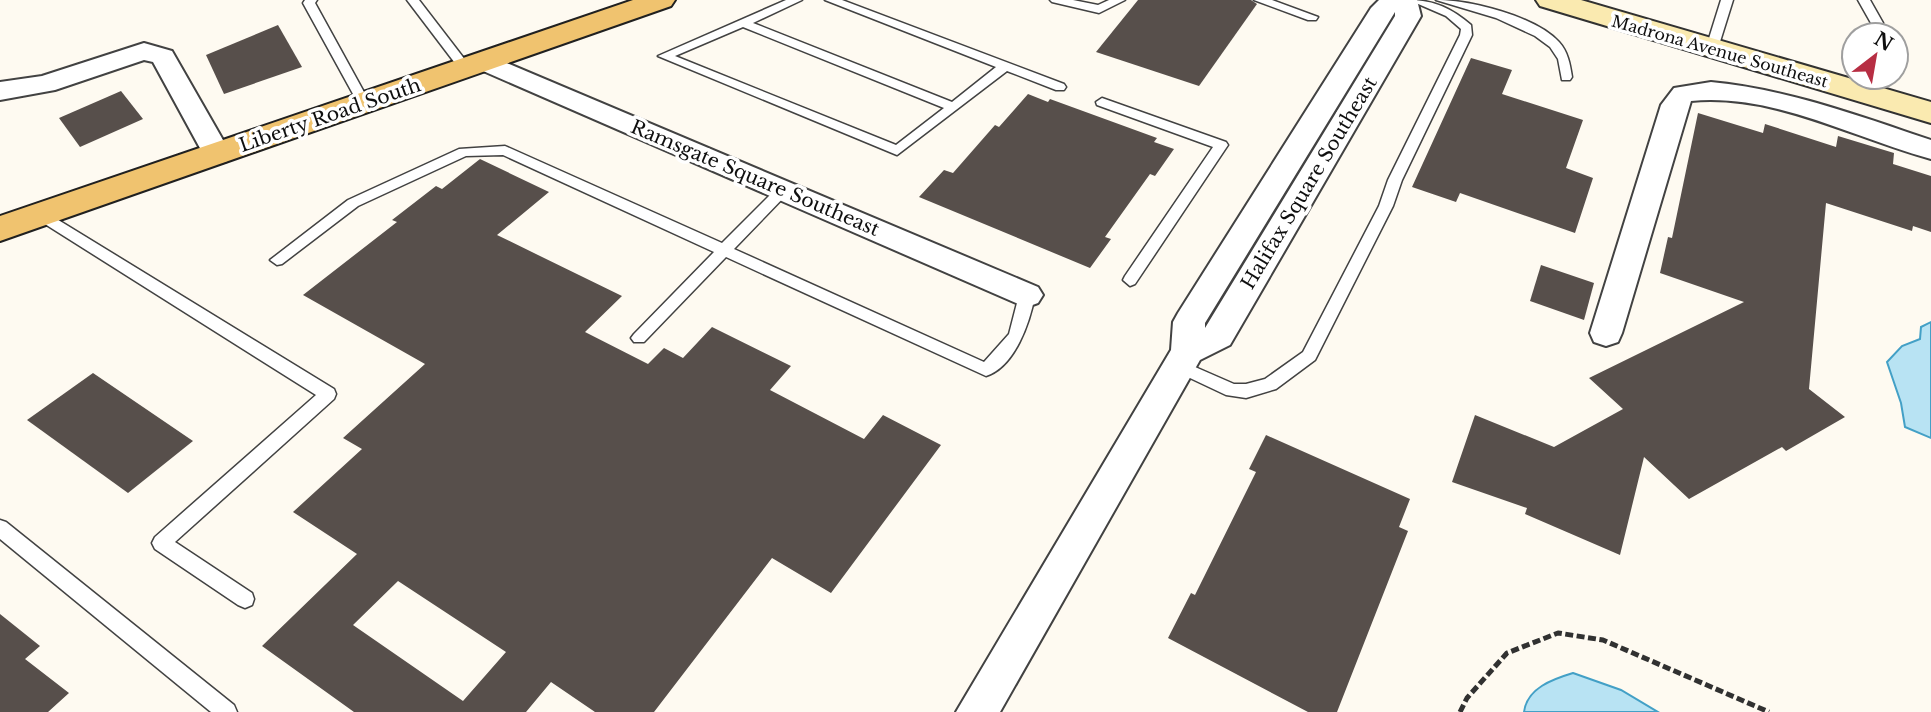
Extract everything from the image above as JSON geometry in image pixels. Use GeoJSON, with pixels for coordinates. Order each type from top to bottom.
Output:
{"type":"FeatureCollection","features":[{"type":"Feature","properties":{"kind":"main road","name":"Liberty Road South"},"geometry":{"type":"LineString","coordinates":[[0,229],[661,0]]}},
{"type":"Feature","properties":{"kind":"main road","name":"Madrona Avenue Southeast"},"geometry":{"type":"LineString","coordinates":[[1550,0],[1712,48],[1840,79]]}},
{"type":"Feature","properties":{"kind":"main road","name":"Madrona Avenue Southeast"},"geometry":{"type":"LineString","coordinates":[[1880,91],[1931,113]]}},
{"type":"Feature","properties":{"kind":"street","name":"Halifax Square Southeast"},"geometry":{"type":"LineString","coordinates":[[977,712],[1184,358],[1189,322],[1383,8],[1398,0]]}},
{"type":"Feature","properties":{"kind":"street","name":"Halifax Square Southeast"},"geometry":{"type":"LineString","coordinates":[[1184,358],[1218,336],[1408,16],[1405,0]]}},
{"type":"Feature","properties":{"kind":"street"},"geometry":{"type":"LineString","coordinates":[[0,91],[46,85],[144,51],[155,52],[163,57],[217,154]]}},
{"type":"Feature","properties":{"kind":"street","name":"Ramsgate Square Southeast"},"geometry":{"type":"LineString","coordinates":[[474,64],[783,190],[1027,295]]}},
{"type":"Feature","properties":{"kind":"street"},"geometry":{"type":"LineString","coordinates":[[1606,333],[1673,108],[1678,97],[1685,93],[1725,91],[1759,96],[1931,150]]}},
{"type":"Feature","properties":{"kind":"lane"},"geometry":{"type":"LineString","coordinates":[[311,0],[309,3],[364,103]]}},
{"type":"Feature","properties":{"kind":"lane"},"geometry":{"type":"LineString","coordinates":[[413,0],[474,64]]}},
{"type":"Feature","properties":{"kind":"lane"},"geometry":{"type":"LineString","coordinates":[[796,0],[664,56],[897,151],[1006,66]]}},
{"type":"Feature","properties":{"kind":"lane"},"geometry":{"type":"LineString","coordinates":[[831,0],[1060,87]]}},
{"type":"Feature","properties":{"kind":"lane"},"geometry":{"type":"LineString","coordinates":[[1056,0],[1099,9],[1119,0]]}},
{"type":"Feature","properties":{"kind":"lane"},"geometry":{"type":"LineString","coordinates":[[1260,0],[1312,18]]}},
{"type":"Feature","properties":{"kind":"lane"},"geometry":{"type":"LineString","coordinates":[[1184,358],[1233,390],[1246,391],[1263,387],[1308,356],[1385,206],[1466,35],[1467,28],[1457,18],[1415,0]]}},
{"type":"Feature","properties":{"kind":"lane"},"geometry":{"type":"LineString","coordinates":[[1442,0],[1531,27],[1557,45],[1567,63],[1566,77]]}},
{"type":"Feature","properties":{"kind":"lane"},"geometry":{"type":"LineString","coordinates":[[1712,48],[1727,0]]}},
{"type":"Feature","properties":{"kind":"lane"},"geometry":{"type":"LineString","coordinates":[[1864,0],[1876,21]]}},
{"type":"Feature","properties":{"kind":"lane"},"geometry":{"type":"LineString","coordinates":[[743,23],[953,107]]}},
{"type":"Feature","properties":{"kind":"lane"},"geometry":{"type":"LineString","coordinates":[[1102,102],[1220,145],[1129,280]]}},
{"type":"Feature","properties":{"kind":"lane"},"geometry":{"type":"LineString","coordinates":[[276,260],[353,204],[464,152],[505,150],[986,370],[1022,328],[1027,295]]}},
{"type":"Feature","properties":{"kind":"lane"},"geometry":{"type":"LineString","coordinates":[[639,338],[783,190]]}},
{"type":"Feature","properties":{"kind":"lane"},"geometry":{"type":"LineString","coordinates":[[42,215],[328,394],[161,543],[245,599]]}},
{"type":"Feature","properties":{"kind":"lane"},"geometry":{"type":"LineString","coordinates":[[0,528],[227,712]]}},
{"type":"Feature","properties":{"kind":"path"},"geometry":{"type":"LineString","coordinates":[[1460,712],[1467,698],[1507,653],[1558,633],[1603,640],[1769,712]]}},
{"type":"Feature","properties":{"kind":"water"},"geometry":{"type":"Polygon","coordinates":[[[1931,322],[1931,438],[1905,427],[1901,403],[1887,362],[1902,346],[1920,339],[1921,327],[1931,322]]]}},
{"type":"Feature","properties":{"kind":"water"},"geometry":{"type":"Polygon","coordinates":[[[1573,673],[1621,690],[1658,712],[1524,712],[1530,697],[1542,686],[1573,673]]]}},
{"type":"Feature","properties":{"kind":"building"},"geometry":{"type":"Polygon","coordinates":[[[1138,0],[1251,0],[1257,4],[1199,86],[1096,52],[1138,0]]]}},
{"type":"Feature","properties":{"kind":"building"},"geometry":{"type":"Polygon","coordinates":[[[278,25],[302,67],[224,94],[206,55],[278,25]]]}},
{"type":"Feature","properties":{"kind":"building"},"geometry":{"type":"Polygon","coordinates":[[[1471,58],[1512,70],[1502,94],[1583,120],[1566,168],[1593,178],[1575,233],[1460,193],[1456,202],[1412,187],[1471,58]]]}},
{"type":"Feature","properties":{"kind":"building"},"geometry":{"type":"Polygon","coordinates":[[[121,91],[143,119],[80,147],[59,118],[121,91]]]}},
{"type":"Feature","properties":{"kind":"building"},"geometry":{"type":"Polygon","coordinates":[[[1028,94],[1048,102],[1050,99],[1157,138],[1154,142],[1174,149],[1155,176],[1150,174],[1105,237],[1111,239],[1090,268],[919,197],[944,170],[953,173],[995,125],[999,127],[1028,94]]]}},
{"type":"Feature","properties":{"kind":"building"},"geometry":{"type":"Polygon","coordinates":[[[1698,113],[1763,133],[1765,124],[1836,147],[1838,136],[1894,153],[1893,164],[1931,176],[1931,232],[1913,226],[1912,231],[1826,203],[1809,389],[1845,417],[1786,451],[1782,447],[1689,499],[1644,457],[1620,555],[1525,514],[1527,508],[1452,482],[1475,415],[1554,447],[1623,409],[1589,378],[1744,302],[1660,273],[1668,237],[1672,238],[1698,113]]]}},
{"type":"Feature","properties":{"kind":"building"},"geometry":{"type":"Polygon","coordinates":[[[480,159],[549,192],[497,235],[622,296],[585,332],[648,364],[664,348],[683,358],[712,327],[791,366],[770,390],[864,439],[883,415],[941,445],[831,593],[772,558],[654,712],[595,712],[551,682],[526,712],[354,712],[262,646],[357,554],[293,512],[362,449],[343,438],[425,364],[303,295],[397,222],[392,220],[436,186],[442,189],[480,159]],[[398,581],[353,625],[463,701],[506,652],[398,581]]]}},
{"type":"Feature","properties":{"kind":"building"},"geometry":{"type":"Polygon","coordinates":[[[1541,265],[1594,283],[1584,320],[1530,301],[1541,265]]]}},
{"type":"Feature","properties":{"kind":"building"},"geometry":{"type":"Polygon","coordinates":[[[93,373],[193,441],[128,493],[27,420],[93,373]]]}},
{"type":"Feature","properties":{"kind":"building"},"geometry":{"type":"Polygon","coordinates":[[[1266,435],[1410,499],[1399,527],[1408,531],[1337,712],[1308,712],[1168,638],[1191,593],[1195,595],[1256,472],[1249,469],[1266,435]]]}},
{"type":"Feature","properties":{"kind":"building"},"geometry":{"type":"Polygon","coordinates":[[[0,614],[40,646],[25,659],[69,693],[48,712],[0,712],[0,614]]]}}]}
